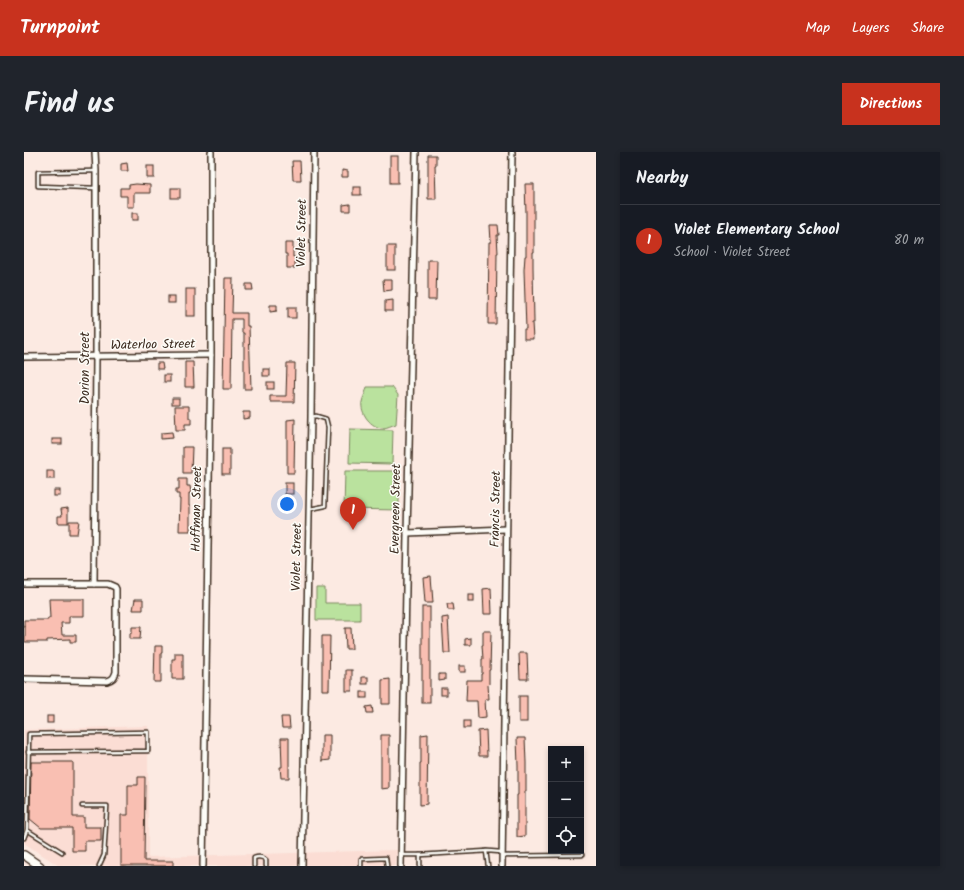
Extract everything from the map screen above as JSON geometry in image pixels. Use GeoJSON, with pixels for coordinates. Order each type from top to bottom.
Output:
{"type":"FeatureCollection","features":[{"type":"Feature","properties":{"kind":"main road"},"geometry":{"type":"LineString","coordinates":[[24,855],[40,866]]}},
{"type":"Feature","properties":{"kind":"street","name":"Dorion Street"},"geometry":{"type":"LineString","coordinates":[[94,152],[96,171],[94,584]]}},
{"type":"Feature","properties":{"kind":"street","name":"Hoffman Street"},"geometry":{"type":"LineString","coordinates":[[203,866],[211,355],[211,152]]}},
{"type":"Feature","properties":{"kind":"street","name":"Violet Street"},"geometry":{"type":"LineString","coordinates":[[302,866],[311,417],[314,152]]}},
{"type":"Feature","properties":{"kind":"street","name":"Evergreen Street"},"geometry":{"type":"LineString","coordinates":[[401,866],[416,152]]}},
{"type":"Feature","properties":{"kind":"street","name":"Francis Street"},"geometry":{"type":"LineString","coordinates":[[502,866],[512,152]]}},
{"type":"Feature","properties":{"kind":"street","name":"Waterloo Street"},"geometry":{"type":"LineString","coordinates":[[24,357],[211,355]]}},
{"type":"Feature","properties":{"kind":"street"},"geometry":{"type":"LineString","coordinates":[[407,533],[506,529]]}},
{"type":"Feature","properties":{"kind":"street"},"geometry":{"type":"LineString","coordinates":[[24,584],[108,584],[115,586],[116,589],[116,672],[113,679],[107,681],[24,679]]}},
{"type":"Feature","properties":{"kind":"lane"},"geometry":{"type":"LineString","coordinates":[[96,171],[38,172],[38,186],[96,188]]}},
{"type":"Feature","properties":{"kind":"lane"},"geometry":{"type":"LineString","coordinates":[[309,509],[325,506],[328,427],[326,419],[316,416],[311,417]]}},
{"type":"Feature","properties":{"kind":"lane"},"geometry":{"type":"LineString","coordinates":[[24,838],[27,830],[28,752],[29,734],[148,732],[148,750],[28,752]]}},
{"type":"Feature","properties":{"kind":"lane"},"geometry":{"type":"LineString","coordinates":[[82,806],[107,806],[104,855],[99,866]]}},
{"type":"Feature","properties":{"kind":"lane"},"geometry":{"type":"LineString","coordinates":[[27,830],[62,852]]}},
{"type":"Feature","properties":{"kind":"lane"},"geometry":{"type":"LineString","coordinates":[[486,851],[488,866]]}},
{"type":"Feature","properties":{"kind":"lane"},"geometry":{"type":"LineString","coordinates":[[402,855],[486,851],[502,854],[582,855]]}},
{"type":"Feature","properties":{"kind":"lane"},"geometry":{"type":"LineString","coordinates":[[420,855],[420,866]]}},
{"type":"Feature","properties":{"kind":"lane"},"geometry":{"type":"LineString","coordinates":[[254,866],[254,858],[257,857],[263,857],[266,860],[266,866]]}},
{"type":"Feature","properties":{"kind":"lane"},"geometry":{"type":"LineString","coordinates":[[361,866],[361,859],[386,858],[387,866]]}},
{"type":"Feature","properties":{"kind":"shaded area"},"geometry":{"type":"Polygon","coordinates":[[[148,726],[148,857],[397,850],[396,866],[59,866],[24,843],[24,730],[148,726]]]}},
{"type":"Feature","properties":{"kind":"green space"},"geometry":{"type":"Polygon","coordinates":[[[367,387],[392,387],[398,395],[396,424],[385,428],[379,427],[367,419],[363,411],[362,400],[367,387]]]}},
{"type":"Feature","properties":{"kind":"green space"},"geometry":{"type":"Polygon","coordinates":[[[350,429],[393,430],[392,464],[349,463],[350,429]]]}},
{"type":"Feature","properties":{"kind":"green space"},"geometry":{"type":"Polygon","coordinates":[[[345,471],[399,471],[399,510],[344,509],[345,471]]]}},
{"type":"Feature","properties":{"kind":"green space"},"geometry":{"type":"Polygon","coordinates":[[[316,588],[325,588],[325,603],[360,603],[360,620],[316,620],[316,588]]]}},
{"type":"Feature","properties":{"kind":"building"},"geometry":{"type":"Polygon","coordinates":[[[428,155],[436,155],[436,199],[428,199],[428,155]]]}},
{"type":"Feature","properties":{"kind":"building"},"geometry":{"type":"Polygon","coordinates":[[[390,156],[398,156],[398,183],[390,183],[390,156]]]}},
{"type":"Feature","properties":{"kind":"building"},"geometry":{"type":"Polygon","coordinates":[[[292,161],[300,161],[301,180],[293,180],[292,161]]]}},
{"type":"Feature","properties":{"kind":"building"},"geometry":{"type":"Polygon","coordinates":[[[127,163],[128,171],[121,171],[121,164],[127,163]]]}},
{"type":"Feature","properties":{"kind":"building"},"geometry":{"type":"Polygon","coordinates":[[[147,166],[154,166],[154,178],[147,178],[147,166]]]}},
{"type":"Feature","properties":{"kind":"building"},"geometry":{"type":"Polygon","coordinates":[[[342,170],[348,171],[348,177],[342,177],[342,170]]]}},
{"type":"Feature","properties":{"kind":"building"},"geometry":{"type":"Polygon","coordinates":[[[525,184],[534,184],[533,339],[524,339],[524,329],[526,329],[524,270],[526,256],[525,184]]]}},
{"type":"Feature","properties":{"kind":"building"},"geometry":{"type":"Polygon","coordinates":[[[129,185],[150,185],[150,193],[134,193],[134,207],[127,207],[127,196],[120,196],[120,188],[129,188],[129,185]]]}},
{"type":"Feature","properties":{"kind":"building"},"geometry":{"type":"Polygon","coordinates":[[[353,187],[361,187],[361,195],[353,195],[353,187]]]}},
{"type":"Feature","properties":{"kind":"building"},"geometry":{"type":"Polygon","coordinates":[[[171,188],[180,188],[180,198],[171,198],[171,188]]]}},
{"type":"Feature","properties":{"kind":"building"},"geometry":{"type":"Polygon","coordinates":[[[350,204],[350,211],[343,211],[343,205],[350,204]]]}},
{"type":"Feature","properties":{"kind":"building"},"geometry":{"type":"Polygon","coordinates":[[[132,213],[138,213],[138,220],[132,220],[132,213]]]}},
{"type":"Feature","properties":{"kind":"building"},"geometry":{"type":"Polygon","coordinates":[[[490,225],[498,225],[499,235],[497,235],[498,253],[496,324],[488,324],[489,242],[491,242],[490,225]]]}},
{"type":"Feature","properties":{"kind":"building"},"geometry":{"type":"Polygon","coordinates":[[[285,243],[293,243],[295,268],[287,268],[285,243]]]}},
{"type":"Feature","properties":{"kind":"building"},"geometry":{"type":"Polygon","coordinates":[[[387,246],[395,246],[395,270],[387,270],[387,246]]]}},
{"type":"Feature","properties":{"kind":"building"},"geometry":{"type":"Polygon","coordinates":[[[428,260],[437,260],[436,300],[428,300],[428,260]]]}},
{"type":"Feature","properties":{"kind":"building"},"geometry":{"type":"Polygon","coordinates":[[[225,278],[233,278],[232,313],[247,313],[247,326],[249,326],[251,389],[244,389],[244,333],[242,333],[242,319],[232,319],[231,389],[223,389],[225,278]]]}},
{"type":"Feature","properties":{"kind":"building"},"geometry":{"type":"Polygon","coordinates":[[[383,280],[392,280],[392,290],[384,291],[383,280]]]}},
{"type":"Feature","properties":{"kind":"building"},"geometry":{"type":"Polygon","coordinates":[[[246,284],[252,284],[253,290],[246,290],[246,284]]]}},
{"type":"Feature","properties":{"kind":"building"},"geometry":{"type":"Polygon","coordinates":[[[186,289],[195,289],[195,316],[186,316],[186,289]]]}},
{"type":"Feature","properties":{"kind":"building"},"geometry":{"type":"Polygon","coordinates":[[[168,296],[175,296],[175,303],[168,303],[168,296]]]}},
{"type":"Feature","properties":{"kind":"building"},"geometry":{"type":"Polygon","coordinates":[[[393,300],[393,311],[385,311],[385,301],[393,300]]]}},
{"type":"Feature","properties":{"kind":"building"},"geometry":{"type":"Polygon","coordinates":[[[270,305],[277,305],[277,311],[270,312],[270,305]]]}},
{"type":"Feature","properties":{"kind":"building"},"geometry":{"type":"Polygon","coordinates":[[[288,307],[296,307],[296,318],[288,318],[288,307]]]}},
{"type":"Feature","properties":{"kind":"building"},"geometry":{"type":"Polygon","coordinates":[[[185,362],[193,362],[194,387],[185,387],[185,362]]]}},
{"type":"Feature","properties":{"kind":"building"},"geometry":{"type":"Polygon","coordinates":[[[157,363],[162,363],[163,369],[157,369],[157,363]]]}},
{"type":"Feature","properties":{"kind":"building"},"geometry":{"type":"Polygon","coordinates":[[[287,363],[295,363],[294,402],[270,402],[270,396],[286,396],[287,363]]]}},
{"type":"Feature","properties":{"kind":"building"},"geometry":{"type":"Polygon","coordinates":[[[263,369],[270,369],[270,376],[263,376],[263,369]]]}},
{"type":"Feature","properties":{"kind":"building"},"geometry":{"type":"Polygon","coordinates":[[[164,375],[170,375],[170,382],[164,382],[164,375]]]}},
{"type":"Feature","properties":{"kind":"building"},"geometry":{"type":"Polygon","coordinates":[[[267,382],[274,382],[274,389],[267,389],[267,382]]]}},
{"type":"Feature","properties":{"kind":"building"},"geometry":{"type":"Polygon","coordinates":[[[172,398],[179,398],[179,404],[172,404],[172,398]]]}},
{"type":"Feature","properties":{"kind":"building"},"geometry":{"type":"Polygon","coordinates":[[[175,406],[189,406],[189,418],[191,418],[191,424],[185,424],[185,430],[176,430],[175,406]]]}},
{"type":"Feature","properties":{"kind":"building"},"geometry":{"type":"Polygon","coordinates":[[[243,412],[250,412],[250,418],[243,419],[243,412]]]}},
{"type":"Feature","properties":{"kind":"building"},"geometry":{"type":"Polygon","coordinates":[[[295,419],[294,473],[287,473],[287,420],[295,419]]]}},
{"type":"Feature","properties":{"kind":"building"},"geometry":{"type":"Polygon","coordinates":[[[172,432],[173,438],[161,439],[161,433],[172,432]]]}},
{"type":"Feature","properties":{"kind":"building"},"geometry":{"type":"Polygon","coordinates":[[[52,439],[62,439],[62,444],[52,444],[52,439]]]}},
{"type":"Feature","properties":{"kind":"building"},"geometry":{"type":"Polygon","coordinates":[[[183,447],[192,447],[191,473],[183,473],[183,447]]]}},
{"type":"Feature","properties":{"kind":"building"},"geometry":{"type":"Polygon","coordinates":[[[222,449],[230,449],[230,474],[222,474],[222,449]]]}},
{"type":"Feature","properties":{"kind":"building"},"geometry":{"type":"Polygon","coordinates":[[[47,471],[54,471],[54,479],[47,479],[47,471]]]}},
{"type":"Feature","properties":{"kind":"building"},"geometry":{"type":"Polygon","coordinates":[[[179,479],[187,479],[187,486],[190,486],[190,531],[179,531],[180,499],[179,494],[176,494],[176,489],[179,489],[179,479]]]}},
{"type":"Feature","properties":{"kind":"building"},"geometry":{"type":"Polygon","coordinates":[[[285,483],[293,483],[293,494],[285,494],[285,483]]]}},
{"type":"Feature","properties":{"kind":"building"},"geometry":{"type":"Polygon","coordinates":[[[54,490],[60,490],[60,496],[54,496],[54,490]]]}},
{"type":"Feature","properties":{"kind":"building"},"geometry":{"type":"Polygon","coordinates":[[[68,508],[68,523],[58,523],[58,516],[62,516],[61,509],[68,508]]]}},
{"type":"Feature","properties":{"kind":"building"},"geometry":{"type":"Polygon","coordinates":[[[69,521],[79,521],[77,534],[69,534],[69,521]]]}},
{"type":"Feature","properties":{"kind":"building"},"geometry":{"type":"Polygon","coordinates":[[[431,576],[433,603],[425,603],[423,577],[431,576]]]}},
{"type":"Feature","properties":{"kind":"building"},"geometry":{"type":"Polygon","coordinates":[[[491,588],[492,614],[484,614],[483,589],[491,588]]]}},
{"type":"Feature","properties":{"kind":"building"},"geometry":{"type":"Polygon","coordinates":[[[468,595],[474,595],[474,602],[468,602],[468,595]]]}},
{"type":"Feature","properties":{"kind":"building"},"geometry":{"type":"Polygon","coordinates":[[[49,599],[84,599],[84,616],[69,616],[69,623],[61,623],[62,635],[76,635],[76,642],[70,642],[70,639],[47,640],[47,642],[25,642],[24,620],[48,620],[48,618],[50,618],[49,599]]]}},
{"type":"Feature","properties":{"kind":"building"},"geometry":{"type":"Polygon","coordinates":[[[135,599],[143,599],[143,610],[133,610],[135,599]]]}},
{"type":"Feature","properties":{"kind":"building"},"geometry":{"type":"Polygon","coordinates":[[[447,604],[453,604],[454,610],[448,610],[447,604]]]}},
{"type":"Feature","properties":{"kind":"building"},"geometry":{"type":"Polygon","coordinates":[[[422,607],[430,607],[430,703],[422,703],[422,607]]]}},
{"type":"Feature","properties":{"kind":"building"},"geometry":{"type":"Polygon","coordinates":[[[448,617],[450,653],[444,653],[442,618],[448,617]]]}},
{"type":"Feature","properties":{"kind":"building"},"geometry":{"type":"Polygon","coordinates":[[[132,627],[141,627],[140,639],[130,639],[132,627]]]}},
{"type":"Feature","properties":{"kind":"building"},"geometry":{"type":"Polygon","coordinates":[[[345,628],[351,628],[352,649],[346,649],[345,628]]]}},
{"type":"Feature","properties":{"kind":"building"},"geometry":{"type":"Polygon","coordinates":[[[483,631],[491,631],[488,685],[489,699],[485,699],[486,717],[478,718],[477,701],[466,701],[467,680],[481,680],[483,631]]]}},
{"type":"Feature","properties":{"kind":"building"},"geometry":{"type":"Polygon","coordinates":[[[322,636],[330,636],[329,690],[322,690],[322,636]]]}},
{"type":"Feature","properties":{"kind":"building"},"geometry":{"type":"Polygon","coordinates":[[[471,638],[471,645],[465,645],[465,639],[471,638]]]}},
{"type":"Feature","properties":{"kind":"building"},"geometry":{"type":"Polygon","coordinates":[[[155,646],[162,646],[161,682],[154,682],[155,646]]]}},
{"type":"Feature","properties":{"kind":"building"},"geometry":{"type":"Polygon","coordinates":[[[175,653],[183,653],[183,679],[172,679],[172,659],[175,659],[175,653]]]}},
{"type":"Feature","properties":{"kind":"building"},"geometry":{"type":"Polygon","coordinates":[[[519,653],[527,653],[528,679],[520,679],[519,653]]]}},
{"type":"Feature","properties":{"kind":"building"},"geometry":{"type":"Polygon","coordinates":[[[459,666],[465,666],[465,672],[459,672],[459,666]]]}},
{"type":"Feature","properties":{"kind":"building"},"geometry":{"type":"Polygon","coordinates":[[[346,670],[352,670],[352,691],[346,691],[346,670]]]}},
{"type":"Feature","properties":{"kind":"building"},"geometry":{"type":"Polygon","coordinates":[[[439,674],[445,674],[445,680],[439,681],[439,674]]]}},
{"type":"Feature","properties":{"kind":"building"},"geometry":{"type":"Polygon","coordinates":[[[362,677],[368,677],[368,684],[362,684],[362,677]]]}},
{"type":"Feature","properties":{"kind":"building"},"geometry":{"type":"Polygon","coordinates":[[[390,679],[390,704],[382,704],[382,680],[390,679]]]}},
{"type":"Feature","properties":{"kind":"building"},"geometry":{"type":"Polygon","coordinates":[[[441,688],[447,688],[447,695],[441,695],[441,688]]]}},
{"type":"Feature","properties":{"kind":"building"},"geometry":{"type":"Polygon","coordinates":[[[361,692],[367,692],[367,698],[361,698],[361,692]]]}},
{"type":"Feature","properties":{"kind":"building"},"geometry":{"type":"Polygon","coordinates":[[[519,696],[527,696],[527,722],[519,722],[519,696]]]}},
{"type":"Feature","properties":{"kind":"building"},"geometry":{"type":"Polygon","coordinates":[[[372,706],[373,713],[367,713],[366,707],[372,706]]]}},
{"type":"Feature","properties":{"kind":"building"},"geometry":{"type":"Polygon","coordinates":[[[47,716],[53,716],[53,723],[47,723],[47,716]]]}},
{"type":"Feature","properties":{"kind":"building"},"geometry":{"type":"Polygon","coordinates":[[[281,717],[289,717],[290,728],[282,728],[281,717]]]}},
{"type":"Feature","properties":{"kind":"building"},"geometry":{"type":"Polygon","coordinates":[[[464,721],[470,721],[470,728],[464,728],[464,721]]]}},
{"type":"Feature","properties":{"kind":"building"},"geometry":{"type":"Polygon","coordinates":[[[486,730],[487,756],[479,756],[478,731],[486,730]]]}},
{"type":"Feature","properties":{"kind":"building"},"geometry":{"type":"Polygon","coordinates":[[[428,734],[427,804],[420,805],[421,735],[428,734]]]}},
{"type":"Feature","properties":{"kind":"building"},"geometry":{"type":"Polygon","coordinates":[[[322,735],[330,735],[330,760],[322,761],[322,735]]]}},
{"type":"Feature","properties":{"kind":"building"},"geometry":{"type":"Polygon","coordinates":[[[381,735],[389,735],[389,788],[381,789],[381,735]]]}},
{"type":"Feature","properties":{"kind":"building"},"geometry":{"type":"Polygon","coordinates":[[[281,738],[289,738],[289,778],[281,778],[281,738]]]}},
{"type":"Feature","properties":{"kind":"building"},"geometry":{"type":"Polygon","coordinates":[[[517,738],[525,738],[526,791],[525,836],[517,837],[518,766],[517,738]]]}},
{"type":"Feature","properties":{"kind":"building"},"geometry":{"type":"Polygon","coordinates":[[[31,762],[73,762],[73,817],[84,817],[84,827],[101,827],[101,841],[85,841],[85,851],[72,851],[72,828],[41,828],[30,819],[31,762]]]}},
{"type":"Feature","properties":{"kind":"building"},"geometry":{"type":"Polygon","coordinates":[[[138,777],[145,777],[144,861],[173,861],[173,866],[121,866],[121,815],[128,815],[128,785],[138,785],[138,777]]]}},
{"type":"Feature","properties":{"kind":"place","name":"Violet Elementary School"},"geometry":{"type":"Point","coordinates":[353,530]}}]}
